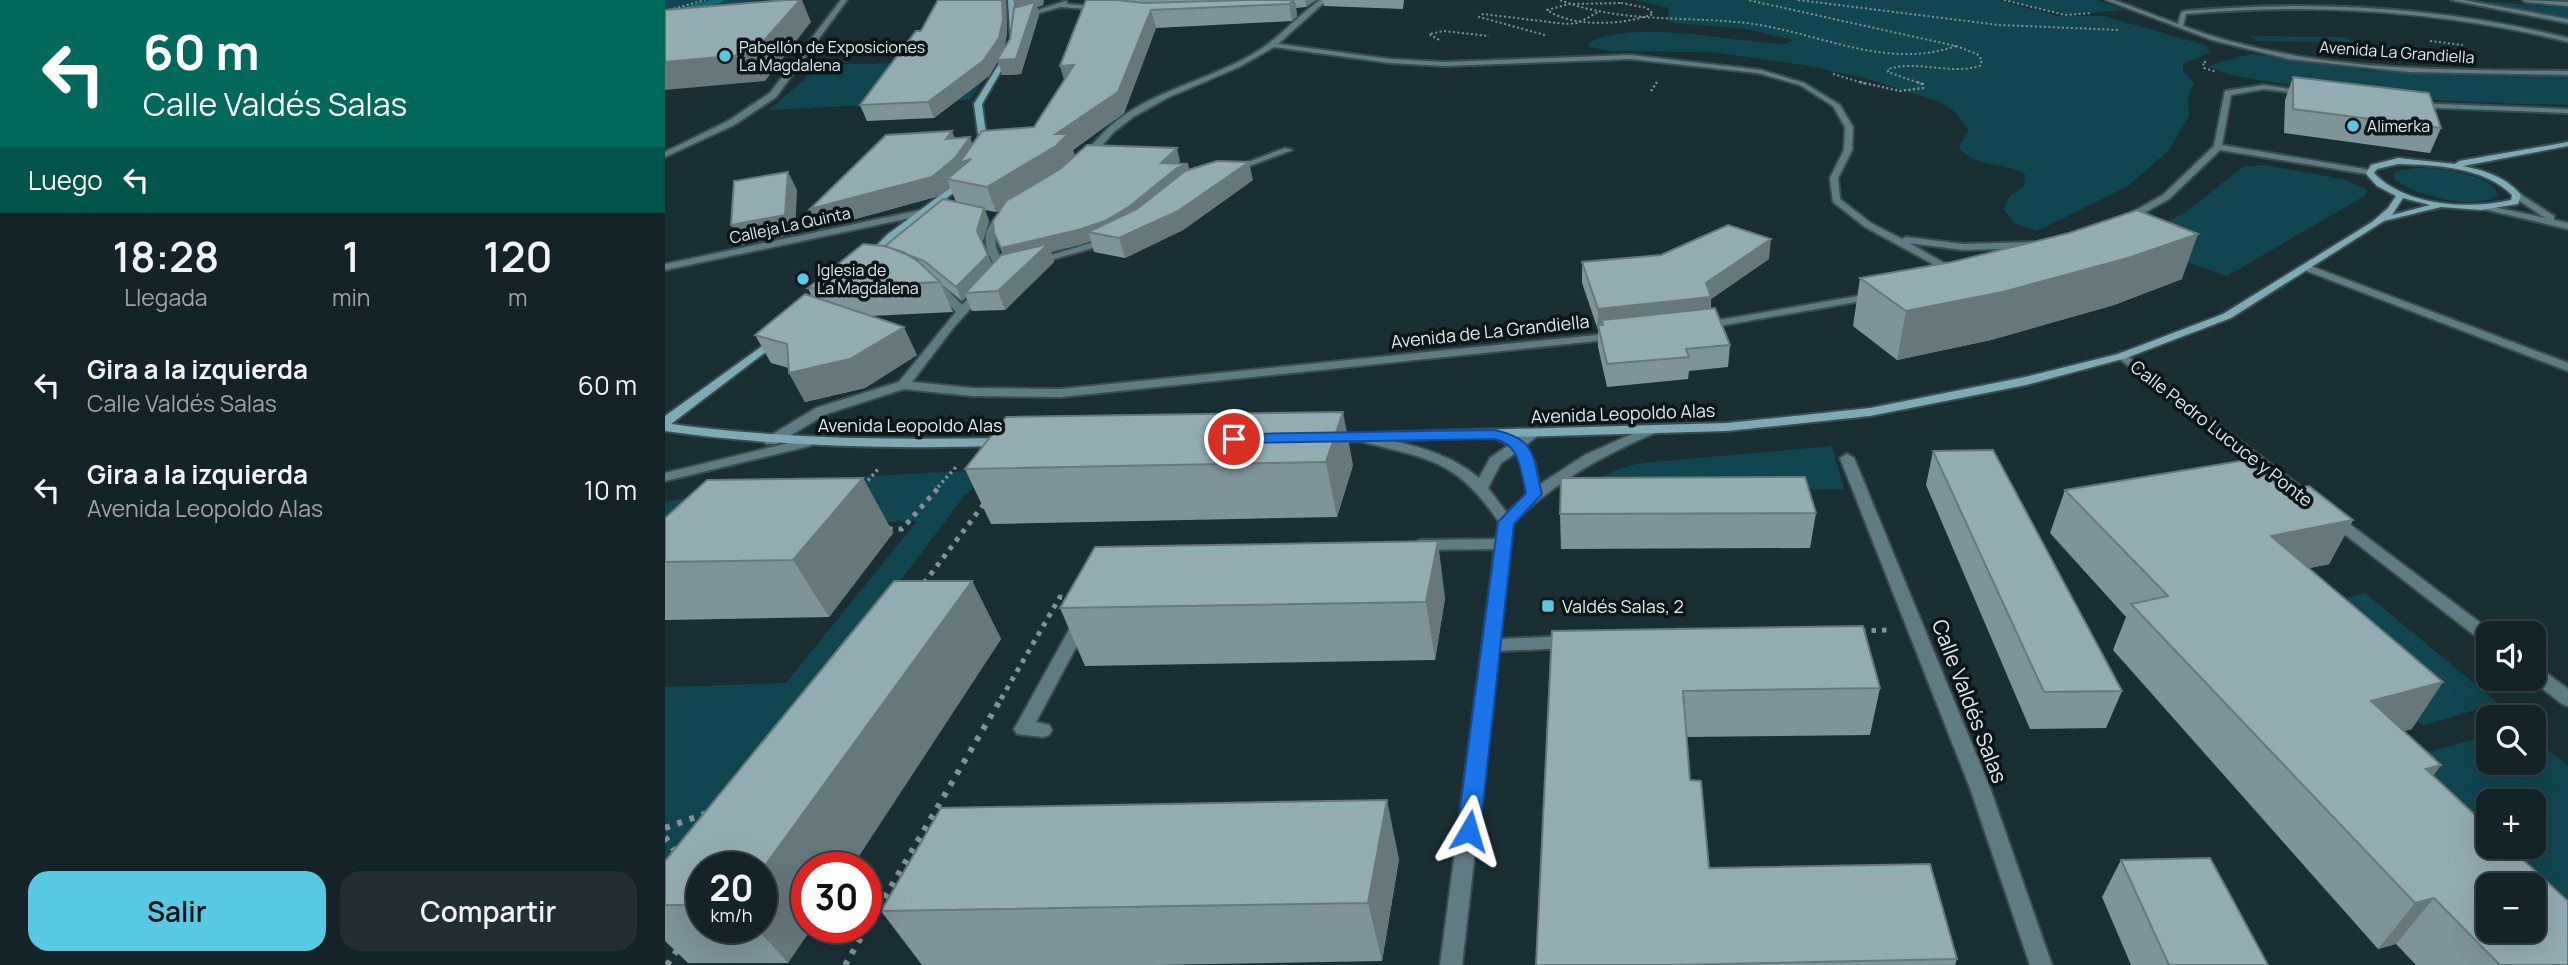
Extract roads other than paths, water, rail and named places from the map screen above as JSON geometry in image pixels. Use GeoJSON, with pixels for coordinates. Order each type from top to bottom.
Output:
{"type":"FeatureCollection","features":[{"type":"Feature","properties":{"kind":"main road"},"geometry":{"type":"LineString","coordinates":[[864,266],[904,224],[921,213],[944,205],[984,154],[978,104],[1009,52],[1013,18],[1011,0]]}},
{"type":"Feature","properties":{"kind":"main road"},"geometry":{"type":"LineString","coordinates":[[2439,164],[2503,183],[2517,195],[2515,202],[2484,208],[2446,205],[2401,194],[2385,187],[2370,173],[2383,163],[2398,161],[2467,164],[2568,144]]}},
{"type":"Feature","properties":{"kind":"main road"},"geometry":{"type":"LineString","coordinates":[[2503,183],[2503,169],[2520,155]]}},
{"type":"Feature","properties":{"kind":"main road","name":"Avenida Leopoldo Alas"},"geometry":{"type":"LineString","coordinates":[[1323,438],[1727,427],[1870,412],[2026,382],[2122,356],[2227,316],[2375,224],[2392,210],[2401,194]]}},
{"type":"Feature","properties":{"kind":"main road","name":"Avenida Leopoldo Alas"},"geometry":{"type":"LineString","coordinates":[[2375,224],[2404,212],[2446,205]]}},
{"type":"Feature","properties":{"kind":"main road"},"geometry":{"type":"LineString","coordinates":[[665,424],[782,335]]}},
{"type":"Feature","properties":{"kind":"main road","name":"Avenida Leopoldo Alas"},"geometry":{"type":"LineString","coordinates":[[665,424],[771,441],[805,443],[1019,442]]}},
{"type":"Feature","properties":{"kind":"street"},"geometry":{"type":"LineString","coordinates":[[665,155],[731,123],[773,94],[845,0]]}},
{"type":"Feature","properties":{"kind":"street"},"geometry":{"type":"LineString","coordinates":[[1013,18],[1074,0]]}},
{"type":"Feature","properties":{"kind":"street"},"geometry":{"type":"LineString","coordinates":[[1076,168],[1111,129],[1132,114],[1227,72],[1273,45],[1306,10],[1324,0]]}},
{"type":"Feature","properties":{"kind":"street","name":"Avenida La Grandiella"},"geometry":{"type":"LineString","coordinates":[[2109,0],[2251,49],[2352,66],[2568,73]]}},
{"type":"Feature","properties":{"kind":"street"},"geometry":{"type":"LineString","coordinates":[[2181,27],[2184,13],[2215,4],[2313,0],[2452,14],[2568,40]]}},
{"type":"Feature","properties":{"kind":"street"},"geometry":{"type":"LineString","coordinates":[[2454,0],[2568,21]]}},
{"type":"Feature","properties":{"kind":"street"},"geometry":{"type":"LineString","coordinates":[[2526,0],[2568,5]]}},
{"type":"Feature","properties":{"kind":"street"},"geometry":{"type":"LineString","coordinates":[[1060,5],[1115,10]]}},
{"type":"Feature","properties":{"kind":"street"},"geometry":{"type":"LineString","coordinates":[[1293,11],[1306,10]]}},
{"type":"Feature","properties":{"kind":"street"},"geometry":{"type":"LineString","coordinates":[[2546,33],[2568,32]]}},
{"type":"Feature","properties":{"kind":"street"},"geometry":{"type":"LineString","coordinates":[[1273,45],[1390,61],[1444,64],[1630,57],[1759,71],[1802,84],[1836,105],[1849,127],[1847,150],[1834,178],[1836,200],[1868,225],[1967,273],[1936,281]]}},
{"type":"Feature","properties":{"kind":"street"},"geometry":{"type":"LineString","coordinates":[[2116,223],[2166,197],[2218,147],[2228,93],[2264,87],[2314,93]]}},
{"type":"Feature","properties":{"kind":"street"},"geometry":{"type":"LineString","coordinates":[[2402,104],[2568,111]]}},
{"type":"Feature","properties":{"kind":"street"},"geometry":{"type":"LineString","coordinates":[[2218,147],[2370,173]]}},
{"type":"Feature","properties":{"kind":"street"},"geometry":{"type":"LineString","coordinates":[[1223,172],[1288,150]]}},
{"type":"Feature","properties":{"kind":"street"},"geometry":{"type":"LineString","coordinates":[[2517,195],[2568,226]]}},
{"type":"Feature","properties":{"kind":"street"},"geometry":{"type":"LineString","coordinates":[[994,277],[988,233],[998,218],[1020,204]]}},
{"type":"Feature","properties":{"kind":"street"},"geometry":{"type":"LineString","coordinates":[[2484,208],[2568,226]]}},
{"type":"Feature","properties":{"kind":"street","name":"Calleja La Quinta"},"geometry":{"type":"LineString","coordinates":[[665,267],[921,213]]}},
{"type":"Feature","properties":{"kind":"street"},"geometry":{"type":"LineString","coordinates":[[984,214],[998,218]]}},
{"type":"Feature","properties":{"kind":"street"},"geometry":{"type":"LineString","coordinates":[[1026,263],[1086,249],[1122,234]]}},
{"type":"Feature","properties":{"kind":"street"},"geometry":{"type":"LineString","coordinates":[[1896,239],[1963,247],[2047,246],[2023,256]]}},
{"type":"Feature","properties":{"kind":"street"},"geometry":{"type":"LineString","coordinates":[[864,266],[883,267]]}},
{"type":"Feature","properties":{"kind":"street"},"geometry":{"type":"LineString","coordinates":[[771,441],[821,411],[903,385],[961,311],[994,277],[1014,266]]}},
{"type":"Feature","properties":{"kind":"street"},"geometry":{"type":"LineString","coordinates":[[2308,268],[2568,367]]}},
{"type":"Feature","properties":{"kind":"street"},"geometry":{"type":"LineString","coordinates":[[919,275],[933,279],[961,311]]}},
{"type":"Feature","properties":{"kind":"street"},"geometry":{"type":"LineString","coordinates":[[1689,327],[1836,305],[1887,293]]}},
{"type":"Feature","properties":{"kind":"street","name":"Avenida de La Grandiella"},"geometry":{"type":"LineString","coordinates":[[903,385],[972,392],[1061,393],[1635,334]]}},
{"type":"Feature","properties":{"kind":"street","name":"Calle Pedro Lucuce y Ponte"},"geometry":{"type":"LineString","coordinates":[[2122,356],[2476,628]]}},
{"type":"Feature","properties":{"kind":"street"},"geometry":{"type":"LineString","coordinates":[[1451,965],[1493,645],[1506,522],[1534,494],[1570,467],[1650,430]]}},
{"type":"Feature","properties":{"kind":"street"},"geometry":{"type":"LineString","coordinates":[[1482,486],[1496,461],[1517,443],[1533,434]]}},
{"type":"Feature","properties":{"kind":"street"},"geometry":{"type":"LineString","coordinates":[[1495,435],[1513,439],[1517,443],[1527,460],[1534,494]]}},
{"type":"Feature","properties":{"kind":"street"},"geometry":{"type":"LineString","coordinates":[[1364,438],[1454,463],[1482,486],[1506,522]]}},
{"type":"Feature","properties":{"kind":"street"},"geometry":{"type":"LineString","coordinates":[[665,477],[805,443]]}},
{"type":"Feature","properties":{"kind":"street","name":"Calle Valdés Salas"},"geometry":{"type":"LineString","coordinates":[[1847,458],[1980,788],[2041,965]]}},
{"type":"Feature","properties":{"kind":"street"},"geometry":{"type":"LineString","coordinates":[[1409,545],[1502,544]]}},
{"type":"Feature","properties":{"kind":"street"},"geometry":{"type":"LineString","coordinates":[[1043,730],[1023,730],[1095,598]]}},
{"type":"Feature","properties":{"kind":"street"},"geometry":{"type":"LineString","coordinates":[[1493,645],[1588,641]]}},
{"type":"Feature","properties":{"kind":"street"},"geometry":{"type":"LineString","coordinates":[[2546,682],[2568,699]]}},
{"type":"Feature","properties":{"kind":"waterway"},"geometry":{"type":"LineString","coordinates":[[665,14],[721,0]]}},
{"type":"Feature","properties":{"kind":"place","name":"Pabellón de Exposiciones La Magdalena"},"geometry":{"type":"Point","coordinates":[725,56]}},
{"type":"Feature","properties":{"kind":"place","name":"Alimerka"},"geometry":{"type":"Point","coordinates":[2353,126]}},
{"type":"Feature","properties":{"kind":"place","name":"Iglesia de La Magdalena"},"geometry":{"type":"Point","coordinates":[803,279]}},
{"type":"Feature","properties":{"kind":"place","name":"Valdés Salas, 2"},"geometry":{"type":"Point","coordinates":[1548,606]}}]}
